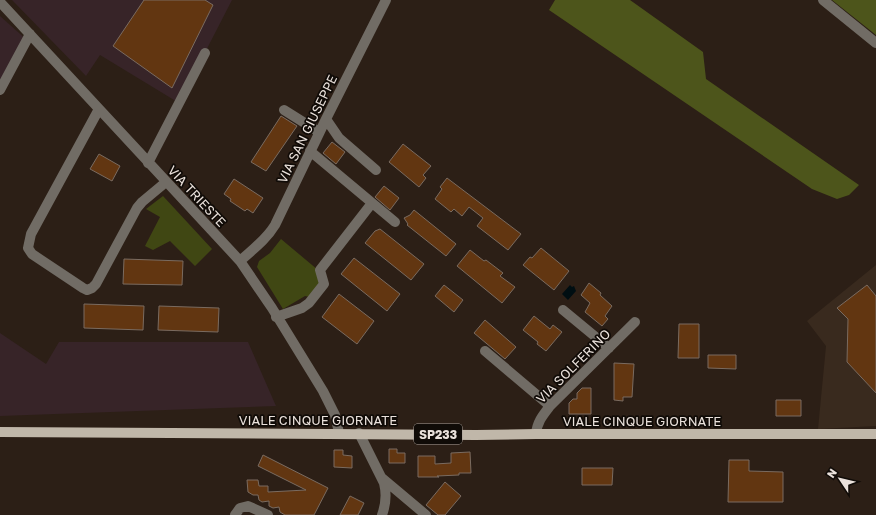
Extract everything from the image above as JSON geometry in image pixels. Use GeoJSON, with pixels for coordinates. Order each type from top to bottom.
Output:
{"type":"FeatureCollection","features":[{"type":"Feature","properties":{"kind":"main road","name":"VIALE CINQUE GIORNATE"},"geometry":{"type":"LineString","coordinates":[[0,432],[359,433],[476,435],[876,434]]}},
{"type":"Feature","properties":{"kind":"street","name":"VIA SAN GIUSEPPE"},"geometry":{"type":"LineString","coordinates":[[240,260],[260,244],[272,230],[319,132],[386,0]]}},
{"type":"Feature","properties":{"kind":"street"},"geometry":{"type":"LineString","coordinates":[[823,0],[876,43]]}},
{"type":"Feature","properties":{"kind":"street","name":"VIA TRIESTE"},"geometry":{"type":"LineString","coordinates":[[0,2],[148,163],[240,260],[323,391],[335,415],[339,433]]}},
{"type":"Feature","properties":{"kind":"street"},"geometry":{"type":"LineString","coordinates":[[0,90],[30,34]]}},
{"type":"Feature","properties":{"kind":"street"},"geometry":{"type":"LineString","coordinates":[[148,163],[205,53]]}},
{"type":"Feature","properties":{"kind":"street"},"geometry":{"type":"LineString","coordinates":[[99,109],[31,234],[28,248],[32,254],[83,288],[87,290],[92,288],[96,284],[137,208],[166,182]]}},
{"type":"Feature","properties":{"kind":"street"},"geometry":{"type":"LineString","coordinates":[[284,110],[319,132]]}},
{"type":"Feature","properties":{"kind":"street"},"geometry":{"type":"LineString","coordinates":[[326,119],[339,138],[376,170]]}},
{"type":"Feature","properties":{"kind":"street"},"geometry":{"type":"LineString","coordinates":[[310,152],[395,222]]}},
{"type":"Feature","properties":{"kind":"street"},"geometry":{"type":"LineString","coordinates":[[276,317],[302,308],[309,303],[324,284],[320,270],[372,204]]}},
{"type":"Feature","properties":{"kind":"street"},"geometry":{"type":"LineString","coordinates":[[563,310],[609,348]]}},
{"type":"Feature","properties":{"kind":"street","name":"VIA SOLFERINO"},"geometry":{"type":"LineString","coordinates":[[536,434],[537,426],[541,418],[550,406],[635,322]]}},
{"type":"Feature","properties":{"kind":"street"},"geometry":{"type":"LineString","coordinates":[[485,351],[550,406]]}},
{"type":"Feature","properties":{"kind":"street"},"geometry":{"type":"LineString","coordinates":[[359,433],[374,465],[382,478],[386,492],[386,502],[382,515]]}},
{"type":"Feature","properties":{"kind":"street"},"geometry":{"type":"LineString","coordinates":[[382,478],[426,515]]}},
{"type":"Feature","properties":{"kind":"street"},"geometry":{"type":"LineString","coordinates":[[235,515],[240,508],[248,506],[268,515]]}},
{"type":"Feature","properties":{"kind":"shaded area"},"geometry":{"type":"Polygon","coordinates":[[[12,0],[232,0],[179,103],[100,55],[86,76],[12,0]]]}},
{"type":"Feature","properties":{"kind":"shaded area"},"geometry":{"type":"Polygon","coordinates":[[[0,16],[28,41],[0,93],[0,16]]]}},
{"type":"Feature","properties":{"kind":"shaded area"},"geometry":{"type":"Polygon","coordinates":[[[876,265],[876,426],[818,429],[826,346],[807,321],[876,265]]]}},
{"type":"Feature","properties":{"kind":"shaded area"},"geometry":{"type":"Polygon","coordinates":[[[570,285],[572,287],[574,286],[576,291],[568,300],[562,294],[570,285]]]}},
{"type":"Feature","properties":{"kind":"shaded area"},"geometry":{"type":"Polygon","coordinates":[[[0,333],[46,364],[59,342],[248,342],[276,406],[0,416],[0,333]]]}},
{"type":"Feature","properties":{"kind":"green space"},"geometry":{"type":"Polygon","coordinates":[[[555,0],[630,0],[703,52],[706,79],[859,185],[849,195],[837,199],[812,189],[549,10],[555,0]]]}},
{"type":"Feature","properties":{"kind":"green space"},"geometry":{"type":"Polygon","coordinates":[[[832,0],[876,0],[876,35],[832,0]]]}},
{"type":"Feature","properties":{"kind":"green space"},"geometry":{"type":"Polygon","coordinates":[[[163,196],[212,249],[195,266],[170,241],[153,250],[145,246],[160,217],[146,209],[163,196]]]}},
{"type":"Feature","properties":{"kind":"green space"},"geometry":{"type":"Polygon","coordinates":[[[281,239],[318,270],[321,283],[310,297],[305,296],[283,309],[257,267],[259,261],[270,253],[281,239]]]}},
{"type":"Feature","properties":{"kind":"building"},"geometry":{"type":"Polygon","coordinates":[[[144,0],[205,0],[213,5],[172,88],[113,46],[144,0]]]}},
{"type":"Feature","properties":{"kind":"building"},"geometry":{"type":"Polygon","coordinates":[[[281,116],[297,126],[266,171],[251,162],[281,116]]]}},
{"type":"Feature","properties":{"kind":"building"},"geometry":{"type":"Polygon","coordinates":[[[332,142],[345,152],[336,164],[323,153],[332,142]]]}},
{"type":"Feature","properties":{"kind":"building"},"geometry":{"type":"Polygon","coordinates":[[[403,144],[431,166],[423,175],[426,178],[419,187],[389,162],[403,144]]]}},
{"type":"Feature","properties":{"kind":"building"},"geometry":{"type":"Polygon","coordinates":[[[99,154],[120,166],[112,181],[90,169],[99,154]]]}},
{"type":"Feature","properties":{"kind":"building"},"geometry":{"type":"Polygon","coordinates":[[[447,178],[521,234],[508,250],[477,226],[483,218],[469,207],[462,216],[454,209],[451,212],[435,199],[442,189],[440,187],[447,178]]]}},
{"type":"Feature","properties":{"kind":"building"},"geometry":{"type":"Polygon","coordinates":[[[234,179],[263,198],[253,213],[247,209],[245,211],[230,201],[231,199],[224,194],[234,179]]]}},
{"type":"Feature","properties":{"kind":"building"},"geometry":{"type":"Polygon","coordinates":[[[384,186],[399,198],[390,210],[375,197],[384,186]]]}},
{"type":"Feature","properties":{"kind":"building"},"geometry":{"type":"Polygon","coordinates":[[[414,210],[456,244],[446,256],[407,225],[408,224],[404,218],[410,215],[414,210]]]}},
{"type":"Feature","properties":{"kind":"building"},"geometry":{"type":"Polygon","coordinates":[[[380,229],[424,264],[411,280],[365,243],[375,231],[380,229]]]}},
{"type":"Feature","properties":{"kind":"building"},"geometry":{"type":"Polygon","coordinates":[[[541,248],[569,271],[554,290],[523,265],[541,248]]]}},
{"type":"Feature","properties":{"kind":"building"},"geometry":{"type":"Polygon","coordinates":[[[470,250],[503,273],[500,276],[515,287],[502,303],[457,266],[470,250]]]}},
{"type":"Feature","properties":{"kind":"building"},"geometry":{"type":"Polygon","coordinates":[[[354,258],[400,294],[387,311],[341,274],[354,258]]]}},
{"type":"Feature","properties":{"kind":"building"},"geometry":{"type":"Polygon","coordinates":[[[124,259],[183,261],[182,285],[123,284],[124,259]]]}},
{"type":"Feature","properties":{"kind":"building"},"geometry":{"type":"Polygon","coordinates":[[[589,283],[601,293],[600,295],[612,306],[605,316],[608,319],[602,326],[585,312],[590,303],[581,295],[589,283]]]}},
{"type":"Feature","properties":{"kind":"building"},"geometry":{"type":"Polygon","coordinates":[[[444,285],[463,300],[454,312],[435,296],[444,285]]]}},
{"type":"Feature","properties":{"kind":"building"},"geometry":{"type":"Polygon","coordinates":[[[867,285],[876,296],[876,393],[847,362],[848,319],[837,308],[867,285]]]}},
{"type":"Feature","properties":{"kind":"building"},"geometry":{"type":"Polygon","coordinates":[[[339,294],[374,321],[357,344],[322,317],[339,294]]]}},
{"type":"Feature","properties":{"kind":"building"},"geometry":{"type":"Polygon","coordinates":[[[84,304],[144,306],[143,330],[84,328],[84,304]]]}},
{"type":"Feature","properties":{"kind":"building"},"geometry":{"type":"Polygon","coordinates":[[[159,306],[219,308],[218,332],[158,330],[159,306]]]}},
{"type":"Feature","properties":{"kind":"building"},"geometry":{"type":"Polygon","coordinates":[[[534,316],[550,329],[553,325],[562,332],[546,351],[537,344],[538,342],[523,330],[534,316]]]}},
{"type":"Feature","properties":{"kind":"building"},"geometry":{"type":"Polygon","coordinates":[[[485,320],[516,347],[505,359],[474,333],[485,320]]]}},
{"type":"Feature","properties":{"kind":"building"},"geometry":{"type":"Polygon","coordinates":[[[679,324],[699,324],[699,358],[678,358],[679,324]]]}},
{"type":"Feature","properties":{"kind":"building"},"geometry":{"type":"Polygon","coordinates":[[[708,355],[736,355],[736,369],[708,368],[708,355]]]}},
{"type":"Feature","properties":{"kind":"building"},"geometry":{"type":"Polygon","coordinates":[[[614,363],[634,364],[632,397],[623,397],[623,401],[614,400],[614,363]]]}},
{"type":"Feature","properties":{"kind":"building"},"geometry":{"type":"Polygon","coordinates":[[[582,388],[591,388],[591,414],[569,414],[569,403],[573,399],[577,399],[577,393],[582,388]]]}},
{"type":"Feature","properties":{"kind":"building"},"geometry":{"type":"Polygon","coordinates":[[[776,400],[801,400],[801,416],[776,416],[776,400]]]}},
{"type":"Feature","properties":{"kind":"building"},"geometry":{"type":"Polygon","coordinates":[[[389,449],[397,449],[397,453],[405,453],[405,463],[389,463],[389,449]]]}},
{"type":"Feature","properties":{"kind":"building"},"geometry":{"type":"Polygon","coordinates":[[[334,450],[343,450],[343,455],[352,456],[352,468],[334,467],[334,450]]]}},
{"type":"Feature","properties":{"kind":"building"},"geometry":{"type":"Polygon","coordinates":[[[470,452],[471,473],[437,476],[439,477],[418,477],[418,456],[435,456],[435,464],[451,463],[451,453],[470,452]]]}},
{"type":"Feature","properties":{"kind":"building"},"geometry":{"type":"Polygon","coordinates":[[[263,455],[328,488],[314,515],[285,515],[280,512],[279,507],[273,508],[269,506],[269,501],[262,502],[259,500],[258,495],[253,495],[248,492],[247,480],[258,480],[259,486],[268,486],[268,492],[306,490],[258,466],[263,455]]]}},
{"type":"Feature","properties":{"kind":"building"},"geometry":{"type":"Polygon","coordinates":[[[729,460],[749,460],[749,471],[783,472],[783,502],[728,502],[729,460]]]}},
{"type":"Feature","properties":{"kind":"building"},"geometry":{"type":"Polygon","coordinates":[[[582,468],[613,468],[612,485],[582,485],[582,468]]]}},
{"type":"Feature","properties":{"kind":"building"},"geometry":{"type":"Polygon","coordinates":[[[445,482],[461,496],[445,515],[438,515],[426,505],[445,482]]]}},
{"type":"Feature","properties":{"kind":"building"},"geometry":{"type":"Polygon","coordinates":[[[350,496],[364,503],[358,515],[340,515],[350,496]]]}}]}
